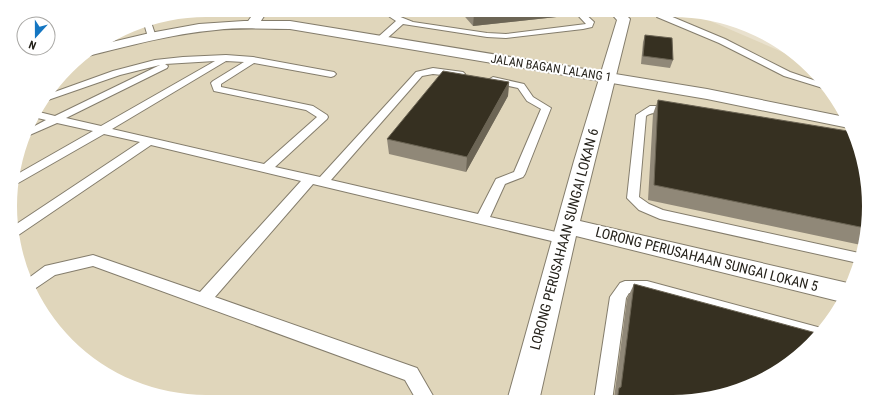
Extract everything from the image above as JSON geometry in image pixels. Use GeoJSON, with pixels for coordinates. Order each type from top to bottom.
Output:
{"type":"FeatureCollection","features":[{"type":"Feature","properties":{"kind":"main road"},"geometry":{"type":"LineString","coordinates":[[252,24],[257,17]]}},
{"type":"Feature","properties":{"kind":"main road","name":"LORONG PERUSAHAAN SUNGAI LOKAN 6"},"geometry":{"type":"LineString","coordinates":[[524,395],[565,232],[624,19],[622,17]]}},
{"type":"Feature","properties":{"kind":"main road","name":"JALAN BAGAN LALANG 1"},"geometry":{"type":"LineString","coordinates":[[99,50],[152,37],[215,26],[252,24],[290,26],[707,94],[843,123]]}},
{"type":"Feature","properties":{"kind":"main road","name":"LORONG PERUSAHAAN SUNGAI LOKAN 5"},"geometry":{"type":"LineString","coordinates":[[565,232],[842,292]]}},
{"type":"Feature","properties":{"kind":"lane"},"geometry":{"type":"LineString","coordinates":[[394,17],[400,21],[412,24],[506,36],[583,27],[589,25],[590,22],[585,17]]}},
{"type":"Feature","properties":{"kind":"lane"},"geometry":{"type":"LineString","coordinates":[[665,17],[722,41],[788,74],[819,86]]}},
{"type":"Feature","properties":{"kind":"lane"},"geometry":{"type":"LineString","coordinates":[[380,40],[400,21]]}},
{"type":"Feature","properties":{"kind":"lane"},"geometry":{"type":"LineString","coordinates":[[149,26],[152,37]]}},
{"type":"Feature","properties":{"kind":"lane"},"geometry":{"type":"LineString","coordinates":[[19,178],[226,58]]}},
{"type":"Feature","properties":{"kind":"lane"},"geometry":{"type":"LineString","coordinates":[[53,95],[142,66],[178,60],[226,58],[253,60],[330,74]]}},
{"type":"Feature","properties":{"kind":"lane"},"geometry":{"type":"LineString","coordinates":[[32,131],[178,60]]}},
{"type":"Feature","properties":{"kind":"lane"},"geometry":{"type":"LineString","coordinates":[[253,60],[216,83],[217,89],[309,108],[323,117],[266,169]]}},
{"type":"Feature","properties":{"kind":"lane"},"geometry":{"type":"LineString","coordinates":[[203,299],[419,74],[433,71],[471,76]]}},
{"type":"Feature","properties":{"kind":"lane"},"geometry":{"type":"LineString","coordinates":[[482,220],[500,182],[519,174],[546,108],[530,99],[521,86],[486,79]]}},
{"type":"Feature","properties":{"kind":"lane"},"geometry":{"type":"LineString","coordinates":[[680,111],[665,108],[650,109],[641,115],[633,198],[644,207],[660,214],[855,257]]}},
{"type":"Feature","properties":{"kind":"lane"},"geometry":{"type":"LineString","coordinates":[[40,115],[482,220],[565,232]]}},
{"type":"Feature","properties":{"kind":"lane"},"geometry":{"type":"LineString","coordinates":[[19,229],[149,141]]}},
{"type":"Feature","properties":{"kind":"lane"},"geometry":{"type":"LineString","coordinates":[[33,283],[50,270],[92,260],[411,374],[423,395]]}},
{"type":"Feature","properties":{"kind":"lane"},"geometry":{"type":"LineString","coordinates":[[604,395],[618,297],[625,287],[648,287],[814,332]]}},
{"type":"Feature","properties":{"kind":"shaded area"},"geometry":{"type":"Polygon","coordinates":[[[194,17],[685,17],[710,21],[782,52],[798,64],[815,81],[837,112],[848,134],[856,157],[862,194],[862,218],[856,255],[843,290],[837,300],[815,331],[798,348],[768,370],[745,381],[722,389],[685,395],[194,395],[157,389],[134,381],[111,370],[91,356],[72,340],[56,321],[36,290],[31,278],[23,255],[19,231],[17,218],[17,194],[23,157],[36,122],[56,91],[72,72],[111,42],[134,31],[157,23],[194,17]]]}},
{"type":"Feature","properties":{"kind":"building"},"geometry":{"type":"Polygon","coordinates":[[[645,35],[672,38],[673,60],[643,56],[645,35]]]}},
{"type":"Feature","properties":{"kind":"building"},"geometry":{"type":"Polygon","coordinates":[[[443,71],[509,82],[467,157],[387,139],[443,71]]]}},
{"type":"Feature","properties":{"kind":"building"},"geometry":{"type":"Polygon","coordinates":[[[658,100],[847,131],[856,157],[862,194],[861,227],[654,185],[658,100]]]}},
{"type":"Feature","properties":{"kind":"building"},"geometry":{"type":"Polygon","coordinates":[[[634,284],[814,332],[798,348],[768,370],[745,381],[722,389],[685,395],[618,395],[619,388],[621,387],[634,284]]]}}]}
